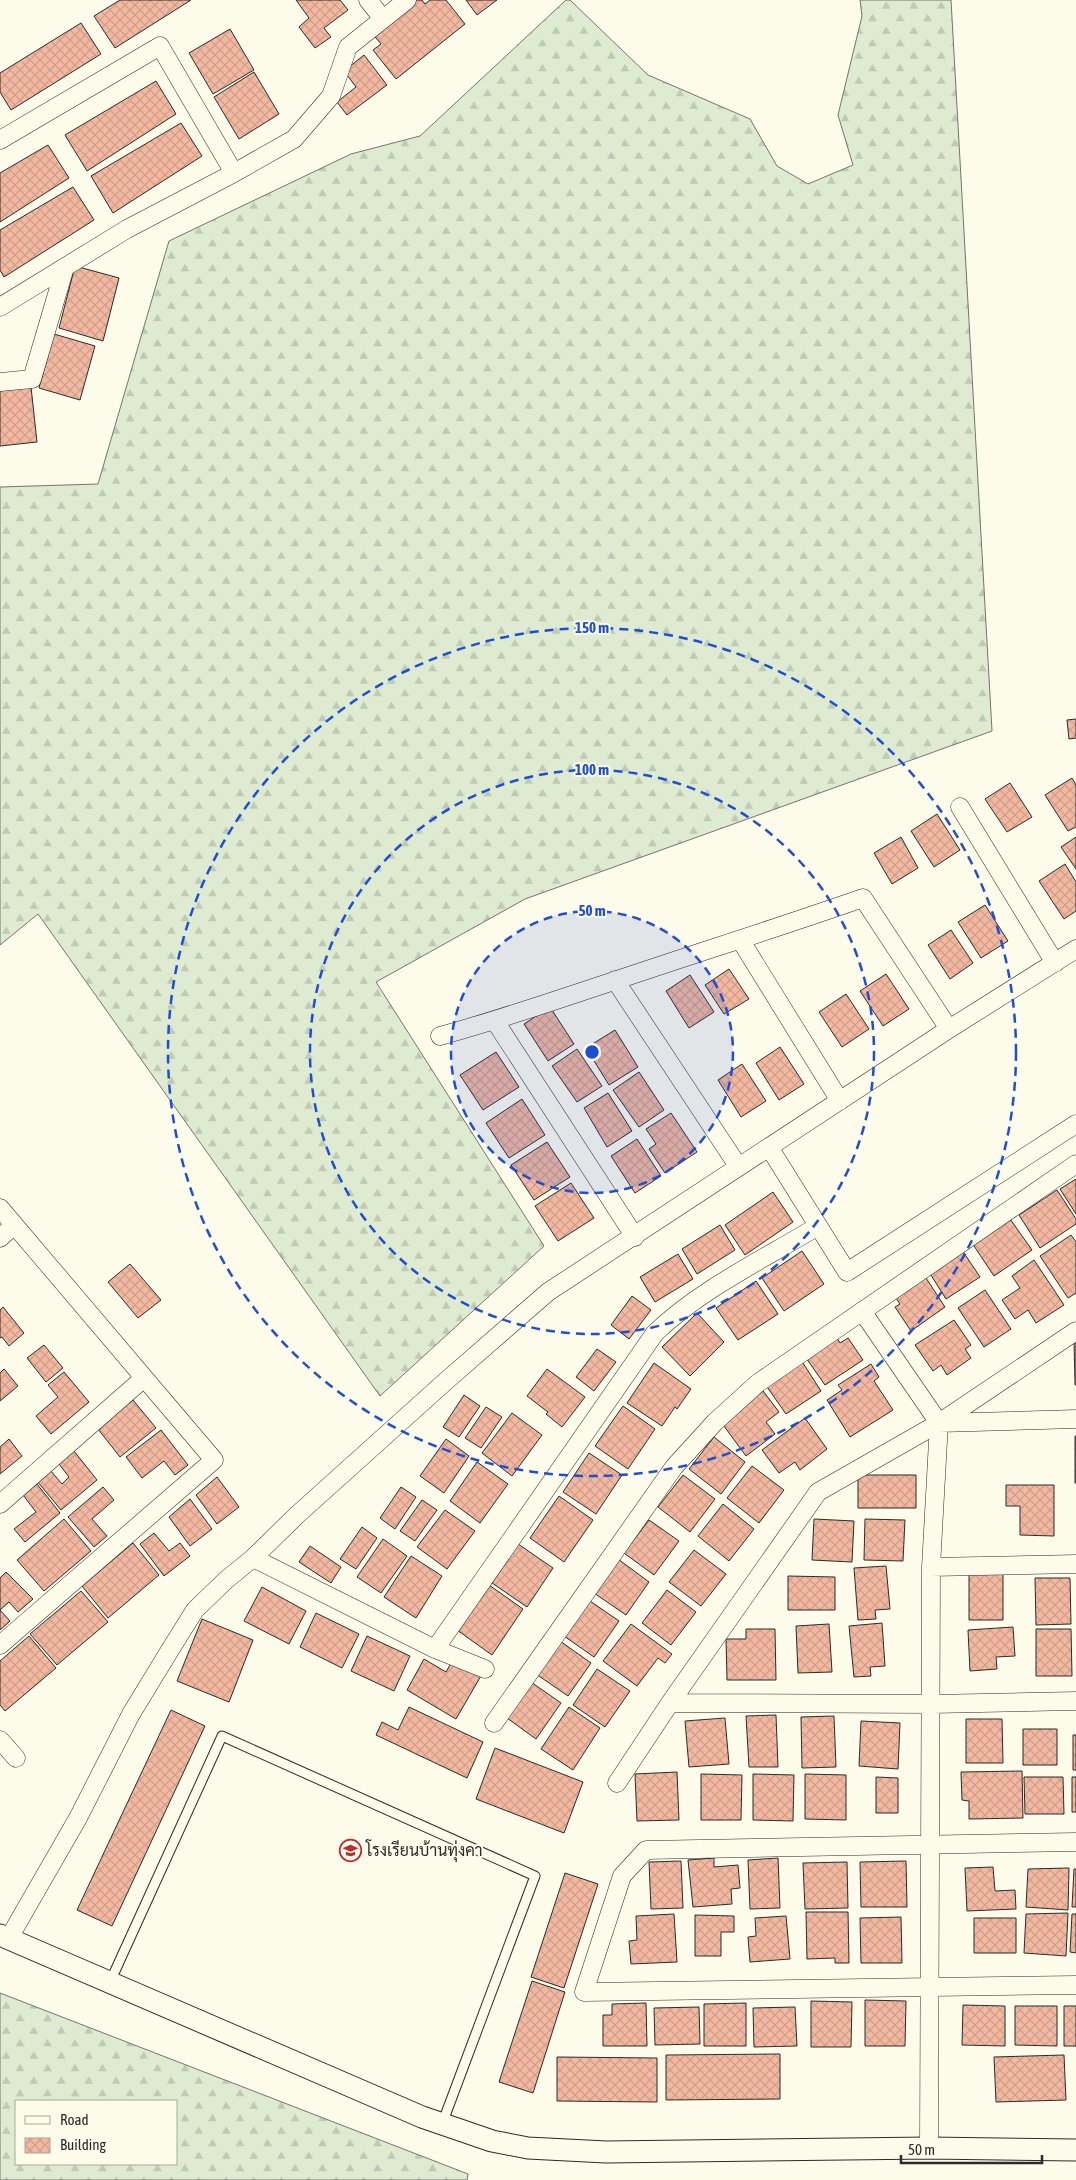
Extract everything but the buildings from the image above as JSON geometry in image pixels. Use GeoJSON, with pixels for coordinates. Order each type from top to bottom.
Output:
{"type":"FeatureCollection","features":[{"type":"Feature","properties":{"kind":"street"},"geometry":{"type":"LineString","coordinates":[[368,0],[383,19]]}},
{"type":"Feature","properties":{"kind":"street"},"geometry":{"type":"LineString","coordinates":[[0,307],[127,229],[234,174],[294,139],[332,96],[348,47],[407,0]]}},
{"type":"Feature","properties":{"kind":"street"},"geometry":{"type":"LineString","coordinates":[[0,140],[160,46],[234,174]]}},
{"type":"Feature","properties":{"kind":"street"},"geometry":{"type":"LineString","coordinates":[[0,382],[32,379],[65,267]]}},
{"type":"Feature","properties":{"kind":"street"},"geometry":{"type":"LineString","coordinates":[[960,807],[1055,963]]}},
{"type":"Feature","properties":{"kind":"street"},"geometry":{"type":"LineString","coordinates":[[440,1036],[495,1022],[615,980],[741,941],[863,898],[949,1029]]}},
{"type":"Feature","properties":{"kind":"street"},"geometry":{"type":"LineString","coordinates":[[741,941],[840,1101]]}},
{"type":"Feature","properties":{"kind":"street"},"geometry":{"type":"LineString","coordinates":[[1076,949],[738,1166],[635,1237],[548,1292],[297,1515],[195,1610],[131,1714],[78,1818],[5,1936],[413,2114],[492,2141],[528,2148],[606,2152],[930,2148],[1076,2150]]}},
{"type":"Feature","properties":{"kind":"street"},"geometry":{"type":"LineString","coordinates":[[615,980],[738,1166]]}},
{"type":"Feature","properties":{"kind":"street"},"geometry":{"type":"LineString","coordinates":[[495,1022],[635,1237]]}},
{"type":"Feature","properties":{"kind":"street"},"geometry":{"type":"LineString","coordinates":[[769,1147],[847,1272],[1076,1124]]}},
{"type":"Feature","properties":{"kind":"street"},"geometry":{"type":"LineString","coordinates":[[494,1724],[674,1467],[715,1422],[758,1383],[1076,1164]]}},
{"type":"Feature","properties":{"kind":"street"},"geometry":{"type":"LineString","coordinates":[[0,1208],[214,1460],[0,1646]]}},
{"type":"Feature","properties":{"kind":"street"},"geometry":{"type":"LineString","coordinates":[[0,1238],[14,1225]]}},
{"type":"Feature","properties":{"kind":"street"},"geometry":{"type":"LineString","coordinates":[[436,1649],[655,1333],[674,1315],[703,1295],[818,1226]]}},
{"type":"Feature","properties":{"kind":"street"},"geometry":{"type":"LineString","coordinates":[[862,1312],[940,1423],[931,1567],[930,2148]]}},
{"type":"Feature","properties":{"kind":"street"},"geometry":{"type":"LineString","coordinates":[[617,1783],[670,1703],[818,1492],[940,1423],[1076,1331]]}},
{"type":"Feature","properties":{"kind":"street"},"geometry":{"type":"LineString","coordinates":[[0,1504],[144,1378]]}},
{"type":"Feature","properties":{"kind":"street"},"geometry":{"type":"LineString","coordinates":[[940,1423],[1076,1419]]}},
{"type":"Feature","properties":{"kind":"street"},"geometry":{"type":"LineString","coordinates":[[253,1558],[436,1649],[484,1669]]}},
{"type":"Feature","properties":{"kind":"street"},"geometry":{"type":"LineString","coordinates":[[931,1567],[1076,1564]]}},
{"type":"Feature","properties":{"kind":"street"},"geometry":{"type":"LineString","coordinates":[[670,1703],[932,1704],[1076,1701]]}},
{"type":"Feature","properties":{"kind":"street"},"geometry":{"type":"LineString","coordinates":[[0,1740],[16,1758]]}},
{"type":"Feature","properties":{"kind":"street"},"geometry":{"type":"LineString","coordinates":[[1076,1842],[646,1850],[622,1876],[584,1992],[1076,1985]]}},
{"type":"Feature","properties":{"kind":"lane"},"geometry":{"type":"LineString","coordinates":[[110,1982],[222,1736],[535,1876],[442,2124]]}},
{"type":"Feature","properties":{"kind":"green space"},"geometry":{"type":"Polygon","coordinates":[[[566,0],[570,0],[648,75],[750,119],[777,166],[808,184],[853,165],[838,115],[862,16],[860,0],[951,0],[992,731],[525,899],[376,982],[544,1246],[380,1396],[38,914],[0,945],[0,487],[98,484],[169,241],[351,154],[420,136],[566,0]]]}},
{"type":"Feature","properties":{"kind":"green space"},"geometry":{"type":"Polygon","coordinates":[[[0,1993],[468,2174],[467,2180],[0,2180],[0,1993]]]}},
{"type":"Feature","properties":{"kind":"place","name":"โรงเรียนบ้านทุ่งคา"},"geometry":{"type":"Point","coordinates":[350,1850]}}]}
